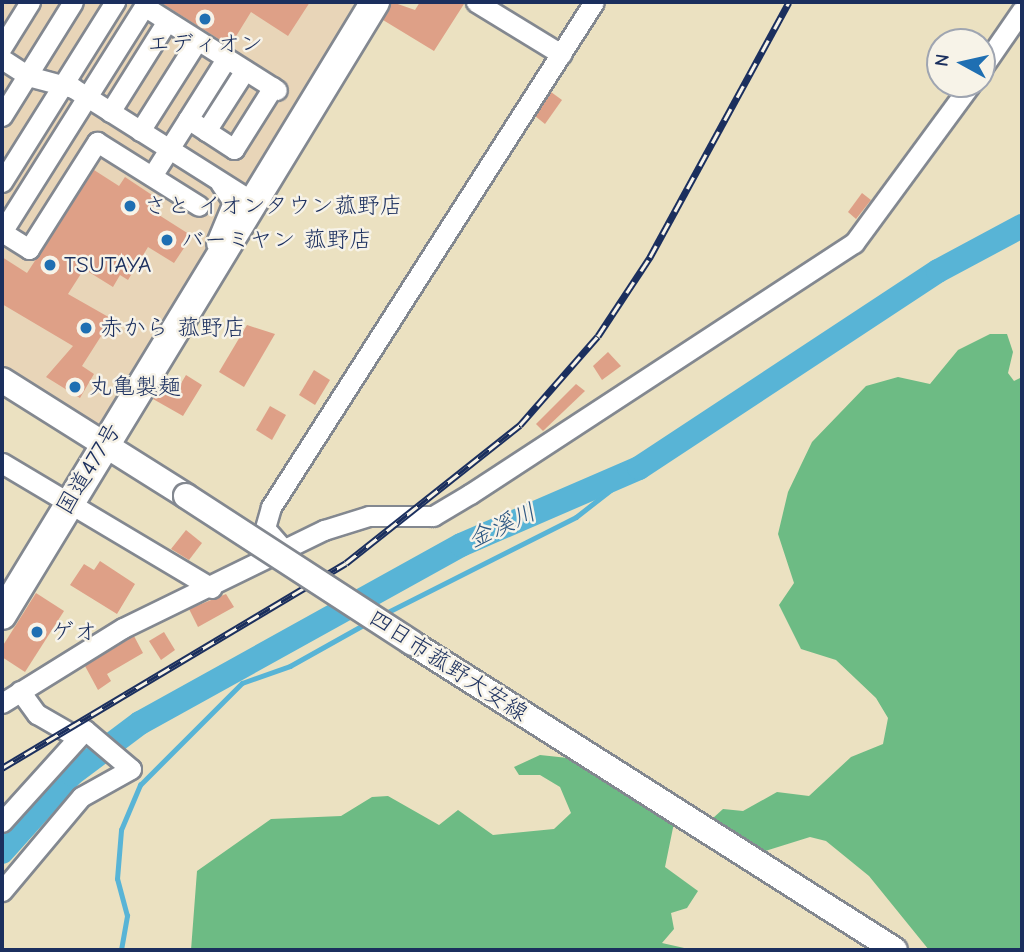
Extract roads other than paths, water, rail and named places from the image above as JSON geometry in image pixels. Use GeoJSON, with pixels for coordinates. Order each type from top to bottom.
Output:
{"type":"FeatureCollection","features":[{"type":"Feature","properties":{"kind":"highway","name":"国道477号"},"geometry":{"type":"LineString","coordinates":[[2,615],[203,276],[375,2]]}},
{"type":"Feature","properties":{"kind":"main road","name":"四日市菰野大安線"},"geometry":{"type":"LineString","coordinates":[[2,380],[104,442],[412,643],[895,950]]}},
{"type":"Feature","properties":{"kind":"street"},"geometry":{"type":"LineString","coordinates":[[2,47],[30,2]]}},
{"type":"Feature","properties":{"kind":"street"},"geometry":{"type":"LineString","coordinates":[[2,116],[8,93],[28,76],[73,2]]}},
{"type":"Feature","properties":{"kind":"street"},"geometry":{"type":"LineString","coordinates":[[2,182],[115,2]]}},
{"type":"Feature","properties":{"kind":"street"},"geometry":{"type":"LineString","coordinates":[[475,2],[561,54]]}},
{"type":"Feature","properties":{"kind":"street"},"geometry":{"type":"LineString","coordinates":[[284,550],[265,528],[271,507],[594,2]]}},
{"type":"Feature","properties":{"kind":"street"},"geometry":{"type":"LineString","coordinates":[[188,119],[234,149],[275,89],[197,41],[145,4],[2,232],[29,249],[97,142],[199,206]]}},
{"type":"Feature","properties":{"kind":"street"},"geometry":{"type":"LineString","coordinates":[[996,48],[1022,10]]}},
{"type":"Feature","properties":{"kind":"street"},"geometry":{"type":"LineString","coordinates":[[110,112],[167,21]]}},
{"type":"Feature","properties":{"kind":"street"},"geometry":{"type":"LineString","coordinates":[[141,131],[197,41]]}},
{"type":"Feature","properties":{"kind":"street"},"geometry":{"type":"LineString","coordinates":[[2,59],[28,76],[65,84],[250,200]]}},
{"type":"Feature","properties":{"kind":"street"},"geometry":{"type":"LineString","coordinates":[[152,176],[226,59]]}},
{"type":"Feature","properties":{"kind":"street"},"geometry":{"type":"LineString","coordinates":[[206,131],[245,70]]}},
{"type":"Feature","properties":{"kind":"street"},"geometry":{"type":"LineString","coordinates":[[2,703],[123,628],[212,588],[284,550],[369,516],[425,518],[444,510],[722,324],[836,257],[894,196],[961,98]]}},
{"type":"Feature","properties":{"kind":"street"},"geometry":{"type":"LineString","coordinates":[[212,176],[245,183],[284,147]]}},
{"type":"Feature","properties":{"kind":"street"},"geometry":{"type":"LineString","coordinates":[[203,276],[233,202],[212,176]]}},
{"type":"Feature","properties":{"kind":"street"},"geometry":{"type":"LineString","coordinates":[[2,463],[67,505],[212,588]]}},
{"type":"Feature","properties":{"kind":"street"},"geometry":{"type":"LineString","coordinates":[[2,891],[56,822],[81,797],[131,769],[126,762],[85,735],[37,714],[20,691]]}},
{"type":"Feature","properties":{"kind":"street"},"geometry":{"type":"LineString","coordinates":[[2,821],[85,735]]}},
{"type":"Feature","properties":{"kind":"waterway","name":"金溪川"},"geometry":{"type":"LineString","coordinates":[[2,852],[72,774],[140,723],[461,545],[639,468],[938,271],[1022,226]]}},
{"type":"Feature","properties":{"kind":"waterway"},"geometry":{"type":"LineString","coordinates":[[382,615],[576,517],[639,468]]}},
{"type":"Feature","properties":{"kind":"waterway"},"geometry":{"type":"LineString","coordinates":[[121,950],[127,916],[117,879],[121,830],[140,785],[242,683],[290,666],[365,624]]}},
{"type":"Feature","properties":{"kind":"railway"},"geometry":{"type":"LineString","coordinates":[[2,768],[346,563],[520,425],[598,336],[650,257],[789,2]]}},
{"type":"Feature","properties":{"kind":"place","name":"エディオン"},"geometry":{"type":"Point","coordinates":[205,19]}},
{"type":"Feature","properties":{"kind":"place","name":"さと イオンタウン菰野店"},"geometry":{"type":"Point","coordinates":[130,206]}},
{"type":"Feature","properties":{"kind":"place","name":"バーミヤン 菰野店"},"geometry":{"type":"Point","coordinates":[167,240]}},
{"type":"Feature","properties":{"kind":"place","name":"TSUTAYA"},"geometry":{"type":"Point","coordinates":[50,265]}},
{"type":"Feature","properties":{"kind":"place","name":"赤から 菰野店"},"geometry":{"type":"Point","coordinates":[86,328]}},
{"type":"Feature","properties":{"kind":"place","name":"丸亀製麺"},"geometry":{"type":"Point","coordinates":[75,387]}},
{"type":"Feature","properties":{"kind":"place","name":"ゲオ"},"geometry":{"type":"Point","coordinates":[37,632]}}]}
